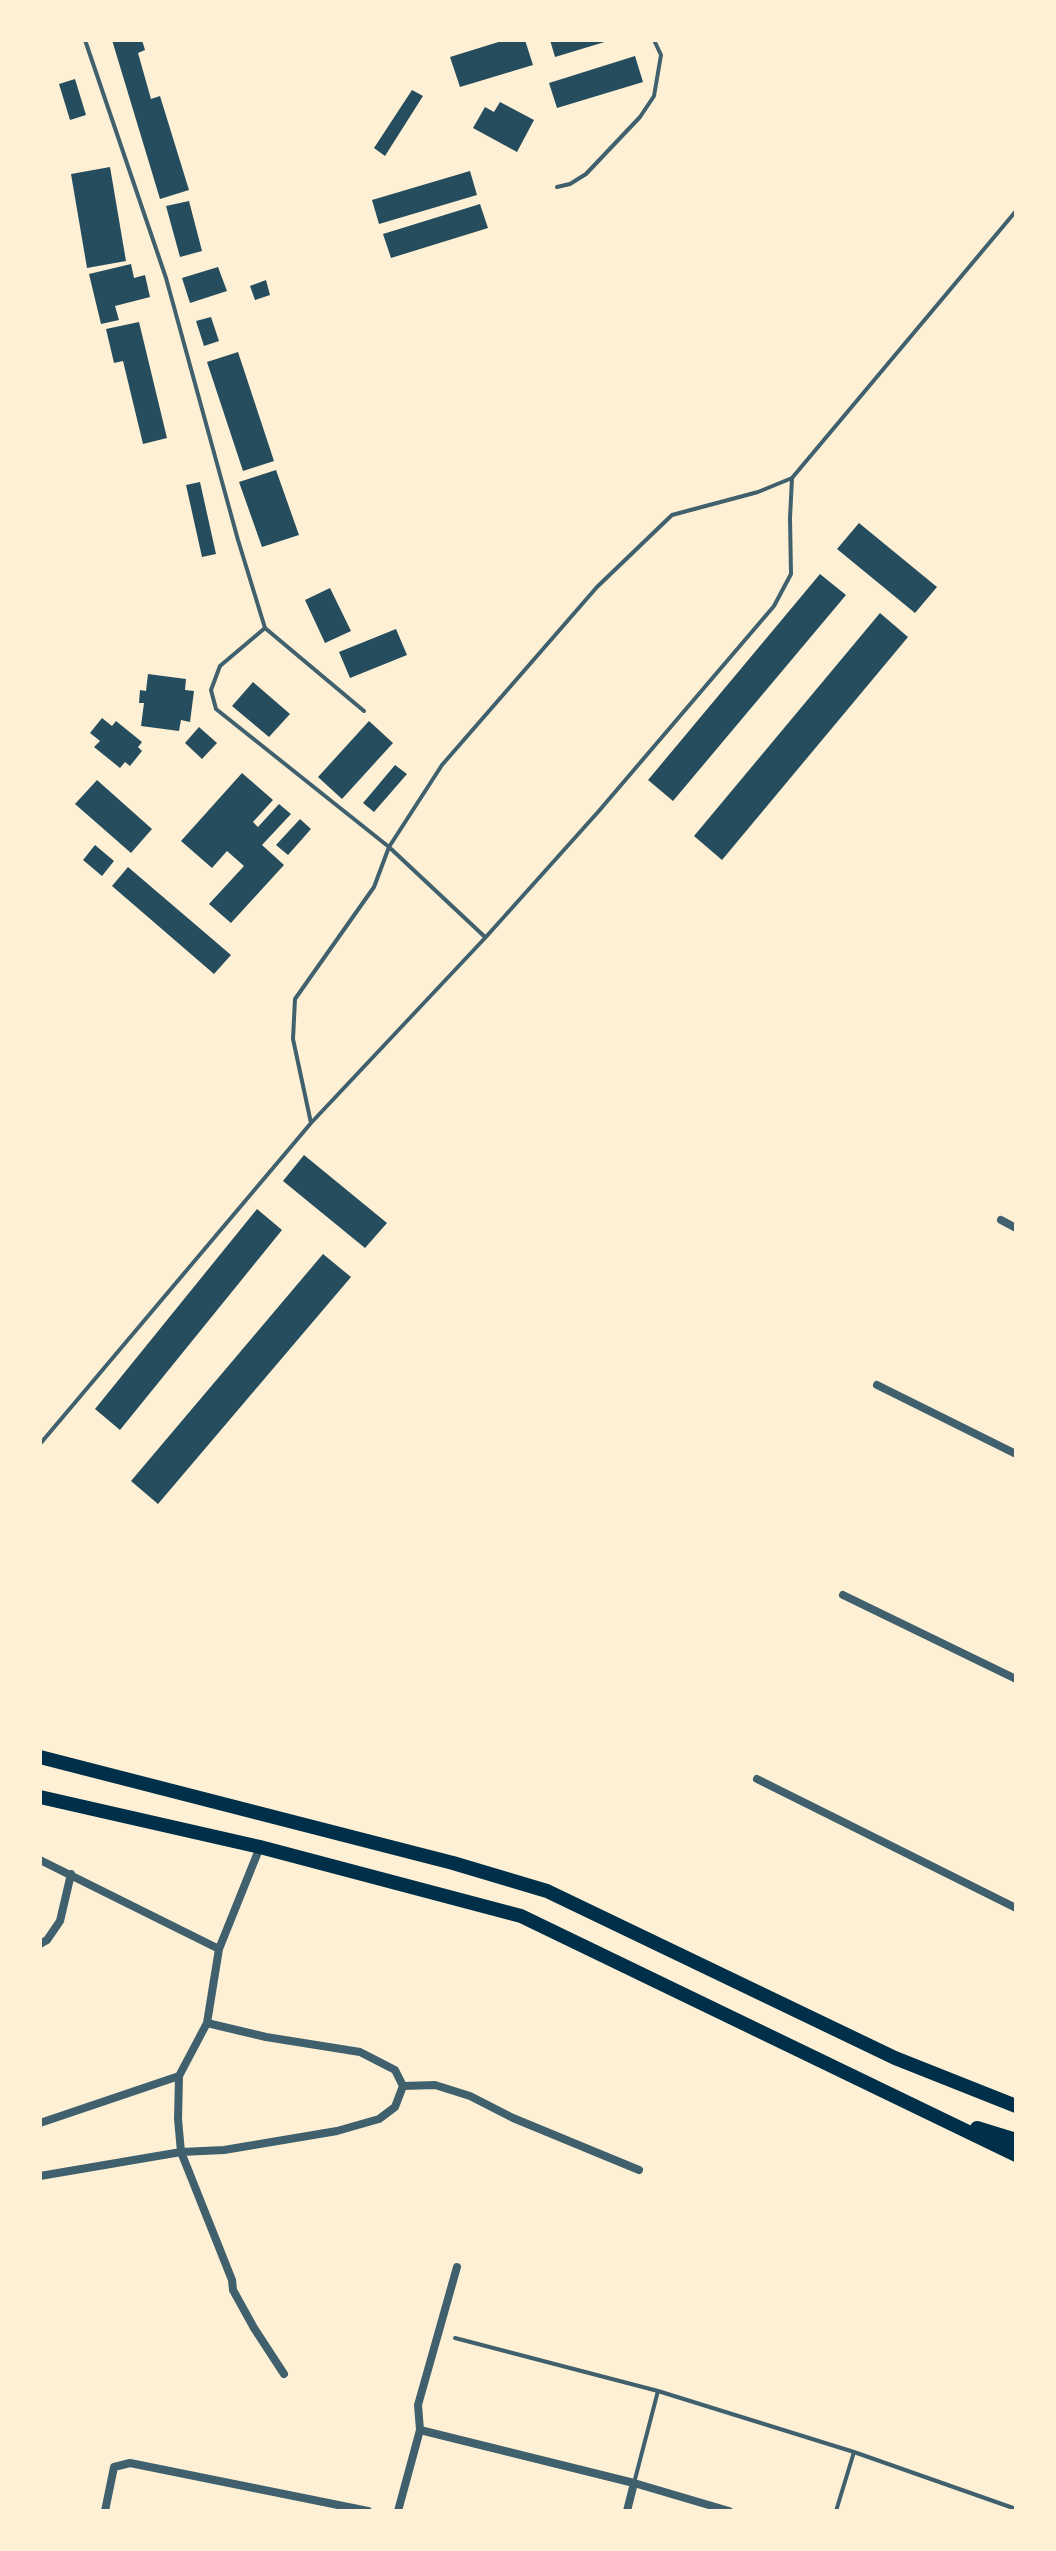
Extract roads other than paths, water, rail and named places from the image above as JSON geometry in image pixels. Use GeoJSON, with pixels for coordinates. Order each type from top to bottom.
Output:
{"type":"FeatureCollection","features":[{"type":"Feature","properties":{"kind":"main road"},"geometry":{"type":"LineString","coordinates":[[40,1757],[453,1863],[547,1891],[895,2058],[1016,2106]]}},
{"type":"Feature","properties":{"kind":"main road"},"geometry":{"type":"LineString","coordinates":[[40,1797],[260,1847],[521,1916],[1016,2155]]}},
{"type":"Feature","properties":{"kind":"main road"},"geometry":{"type":"LineString","coordinates":[[939,2116],[1016,2140]]}},
{"type":"Feature","properties":{"kind":"street"},"geometry":{"type":"LineString","coordinates":[[1001,1220],[1016,1228]]}},
{"type":"Feature","properties":{"kind":"street"},"geometry":{"type":"LineString","coordinates":[[877,1385],[1016,1454]]}},
{"type":"Feature","properties":{"kind":"street"},"geometry":{"type":"LineString","coordinates":[[843,1595],[1016,1679]]}},
{"type":"Feature","properties":{"kind":"street"},"geometry":{"type":"LineString","coordinates":[[757,1779],[1016,1908]]}},
{"type":"Feature","properties":{"kind":"street"},"geometry":{"type":"LineString","coordinates":[[260,1847],[219,1949],[207,2023],[179,2076],[178,2119],[181,2152],[232,2280],[233,2290],[284,2374]]}},
{"type":"Feature","properties":{"kind":"street"},"geometry":{"type":"LineString","coordinates":[[40,1860],[219,1949]]}},
{"type":"Feature","properties":{"kind":"street"},"geometry":{"type":"LineString","coordinates":[[40,1944],[47,1940],[60,1921],[71,1874]]}},
{"type":"Feature","properties":{"kind":"street"},"geometry":{"type":"LineString","coordinates":[[40,2176],[181,2152],[224,2150],[337,2131],[379,2119],[395,2107],[403,2086],[395,2070],[360,2052],[266,2037],[207,2023]]}},
{"type":"Feature","properties":{"kind":"street"},"geometry":{"type":"LineString","coordinates":[[40,2123],[179,2076]]}},
{"type":"Feature","properties":{"kind":"street"},"geometry":{"type":"LineString","coordinates":[[403,2086],[435,2085],[470,2096],[513,2118],[639,2170]]}},
{"type":"Feature","properties":{"kind":"street"},"geometry":{"type":"LineString","coordinates":[[398,2511],[420,2430],[418,2405],[457,2267]]}},
{"type":"Feature","properties":{"kind":"street"},"geometry":{"type":"LineString","coordinates":[[420,2430],[634,2483],[729,2511]]}},
{"type":"Feature","properties":{"kind":"street"},"geometry":{"type":"LineString","coordinates":[[105,2511],[114,2467],[130,2463],[368,2511]]}},
{"type":"Feature","properties":{"kind":"street"},"geometry":{"type":"LineString","coordinates":[[627,2511],[634,2483]]}},
{"type":"Feature","properties":{"kind":"lane"},"geometry":{"type":"LineString","coordinates":[[85,40],[166,278],[265,628],[364,711]]}},
{"type":"Feature","properties":{"kind":"lane"},"geometry":{"type":"LineString","coordinates":[[557,187],[570,184],[586,174],[648,105],[658,87],[661,55],[654,40]]}},
{"type":"Feature","properties":{"kind":"lane"},"geometry":{"type":"LineString","coordinates":[[311,1123],[293,1039],[295,999],[374,887],[389,847],[442,765],[597,587],[672,515],[758,492],[792,478],[1016,211]]}},
{"type":"Feature","properties":{"kind":"lane"},"geometry":{"type":"LineString","coordinates":[[40,1444],[311,1123],[485,938],[598,812],[774,606],[791,574],[792,478]]}},
{"type":"Feature","properties":{"kind":"lane"},"geometry":{"type":"LineString","coordinates":[[265,628],[220,666],[211,690],[216,709],[389,847],[485,938]]}},
{"type":"Feature","properties":{"kind":"lane"},"geometry":{"type":"LineString","coordinates":[[455,2338],[658,2391],[854,2452],[1016,2509]]}},
{"type":"Feature","properties":{"kind":"lane"},"geometry":{"type":"LineString","coordinates":[[634,2483],[658,2391]]}},
{"type":"Feature","properties":{"kind":"lane"},"geometry":{"type":"LineString","coordinates":[[836,2511],[854,2452]]}}]}
